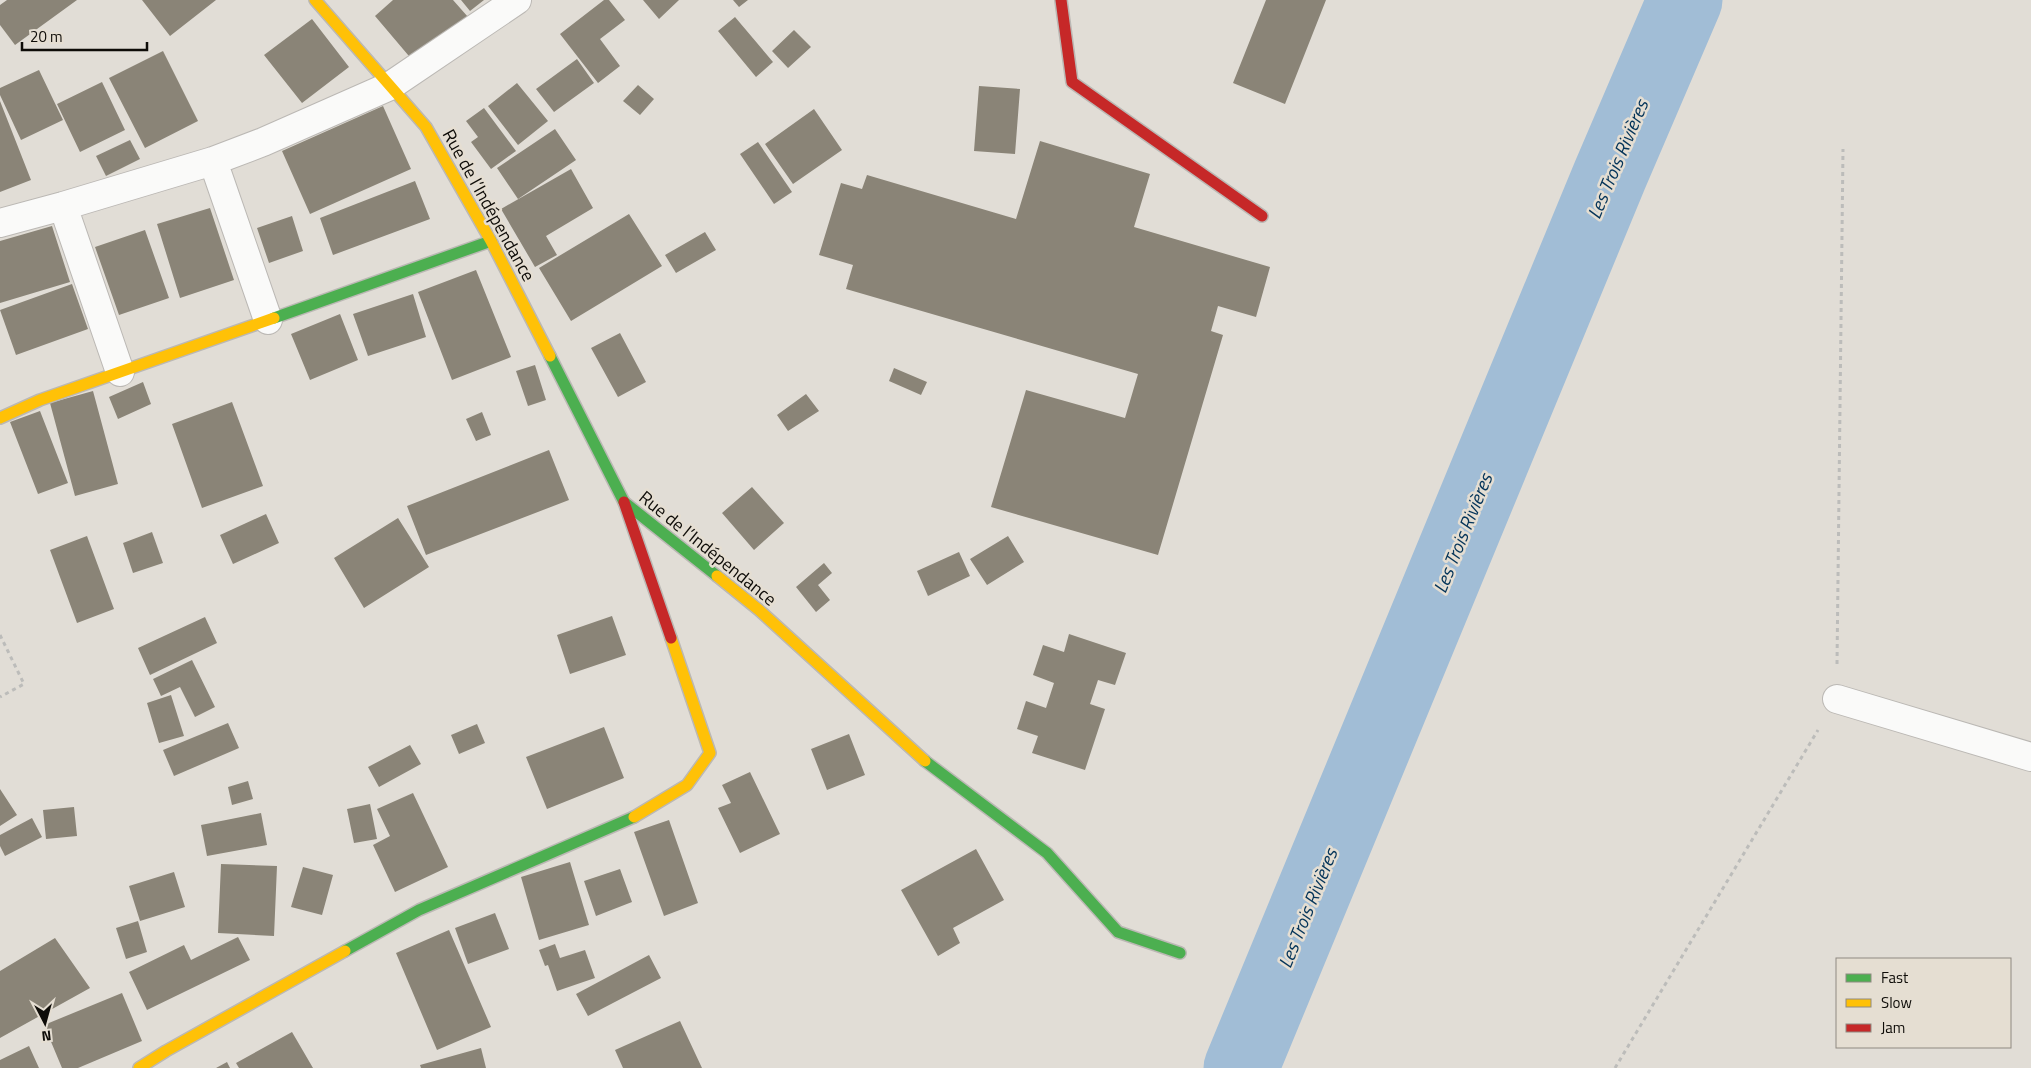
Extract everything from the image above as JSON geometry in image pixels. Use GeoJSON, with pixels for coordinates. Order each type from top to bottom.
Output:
{"type":"FeatureCollection","features":[{"type":"Feature","properties":{"kind":"street","name":"Rue de l’Indépendance"},"geometry":{"type":"LineString","coordinates":[[315,0],[426,127],[491,241],[624,502],[758,610],[929,764],[1048,853],[1118,932],[1180,953]]}},
{"type":"Feature","properties":{"kind":"street"},"geometry":{"type":"LineString","coordinates":[[0,222],[64,206],[213,161],[263,142],[390,86],[517,0]]}},
{"type":"Feature","properties":{"kind":"street"},"geometry":{"type":"LineString","coordinates":[[1061,0],[1072,82],[1262,216]]}},
{"type":"Feature","properties":{"kind":"street"},"geometry":{"type":"LineString","coordinates":[[213,161],[268,320]]}},
{"type":"Feature","properties":{"kind":"street"},"geometry":{"type":"LineString","coordinates":[[64,206],[120,372]]}},
{"type":"Feature","properties":{"kind":"street"},"geometry":{"type":"LineString","coordinates":[[0,418],[40,400],[491,241]]}},
{"type":"Feature","properties":{"kind":"street"},"geometry":{"type":"LineString","coordinates":[[139,1068],[166,1051],[419,910],[634,817],[687,785],[710,753],[624,502]]}},
{"type":"Feature","properties":{"kind":"street"},"geometry":{"type":"LineString","coordinates":[[1837,699],[2031,757]]}},
{"type":"Feature","properties":{"kind":"path"},"geometry":{"type":"LineString","coordinates":[[1615,1068],[1837,699],[1844,149]]}},
{"type":"Feature","properties":{"kind":"path"},"geometry":{"type":"LineString","coordinates":[[0,635],[24,684],[0,697]]}},
{"type":"Feature","properties":{"kind":"building"},"geometry":{"type":"Polygon","coordinates":[[[7,0],[77,0],[15,45],[0,25],[0,5],[7,0]]]}},
{"type":"Feature","properties":{"kind":"building"},"geometry":{"type":"Polygon","coordinates":[[[142,0],[216,0],[170,36],[142,0]]]}},
{"type":"Feature","properties":{"kind":"building"},"geometry":{"type":"Polygon","coordinates":[[[393,0],[453,0],[468,17],[414,62],[375,16],[393,0]]]}},
{"type":"Feature","properties":{"kind":"building"},"geometry":{"type":"Polygon","coordinates":[[[461,0],[484,0],[470,11],[461,0]]]}},
{"type":"Feature","properties":{"kind":"building"},"geometry":{"type":"Polygon","coordinates":[[[604,0],[609,0],[625,20],[600,39],[620,66],[598,83],[560,34],[604,0]]]}},
{"type":"Feature","properties":{"kind":"building"},"geometry":{"type":"Polygon","coordinates":[[[643,0],[679,0],[659,19],[643,0]]]}},
{"type":"Feature","properties":{"kind":"building"},"geometry":{"type":"Polygon","coordinates":[[[733,0],[748,0],[739,7],[733,0]]]}},
{"type":"Feature","properties":{"kind":"building"},"geometry":{"type":"Polygon","coordinates":[[[1266,0],[1326,0],[1285,104],[1233,83],[1266,0]]]}},
{"type":"Feature","properties":{"kind":"building"},"geometry":{"type":"Polygon","coordinates":[[[735,17],[773,62],[756,77],[718,31],[735,17]]]}},
{"type":"Feature","properties":{"kind":"building"},"geometry":{"type":"Polygon","coordinates":[[[312,19],[349,67],[302,103],[264,55],[312,19]]]}},
{"type":"Feature","properties":{"kind":"building"},"geometry":{"type":"Polygon","coordinates":[[[794,30],[811,47],[788,68],[772,51],[794,30]]]}},
{"type":"Feature","properties":{"kind":"building"},"geometry":{"type":"Polygon","coordinates":[[[163,51],[198,121],[145,148],[109,78],[163,51]]]}},
{"type":"Feature","properties":{"kind":"building"},"geometry":{"type":"Polygon","coordinates":[[[577,59],[594,83],[554,112],[536,89],[577,59]]]}},
{"type":"Feature","properties":{"kind":"building"},"geometry":{"type":"Polygon","coordinates":[[[39,70],[63,120],[21,140],[0,95],[0,88],[39,70]]]}},
{"type":"Feature","properties":{"kind":"building"},"geometry":{"type":"Polygon","coordinates":[[[102,82],[125,130],[80,152],[57,104],[102,82]]]}},
{"type":"Feature","properties":{"kind":"building"},"geometry":{"type":"Polygon","coordinates":[[[517,83],[548,121],[518,145],[488,106],[517,83]]]}},
{"type":"Feature","properties":{"kind":"building"},"geometry":{"type":"Polygon","coordinates":[[[638,85],[654,99],[640,115],[623,101],[638,85]]]}},
{"type":"Feature","properties":{"kind":"building"},"geometry":{"type":"Polygon","coordinates":[[[979,86],[1020,89],[1015,154],[974,151],[979,86]]]}},
{"type":"Feature","properties":{"kind":"building"},"geometry":{"type":"Polygon","coordinates":[[[0,101],[31,180],[0,192],[0,101]]]}},
{"type":"Feature","properties":{"kind":"building"},"geometry":{"type":"Polygon","coordinates":[[[383,106],[411,169],[310,214],[282,151],[383,106]]]}},
{"type":"Feature","properties":{"kind":"building"},"geometry":{"type":"Polygon","coordinates":[[[484,108],[516,151],[491,169],[471,142],[478,137],[466,121],[484,108]]]}},
{"type":"Feature","properties":{"kind":"building"},"geometry":{"type":"Polygon","coordinates":[[[814,109],[842,150],[793,184],[765,144],[814,109]]]}},
{"type":"Feature","properties":{"kind":"building"},"geometry":{"type":"Polygon","coordinates":[[[555,129],[576,160],[518,199],[497,168],[555,129]]]}},
{"type":"Feature","properties":{"kind":"building"},"geometry":{"type":"Polygon","coordinates":[[[130,140],[140,159],[106,176],[96,156],[130,140]]]}},
{"type":"Feature","properties":{"kind":"building"},"geometry":{"type":"Polygon","coordinates":[[[1040,141],[1150,174],[1134,227],[1270,267],[1256,317],[1218,306],[1211,331],[1223,335],[1158,555],[991,507],[1026,390],[1125,418],[1138,374],[846,289],[853,265],[819,255],[841,183],[862,189],[867,175],[1016,219],[1040,141]]]}},
{"type":"Feature","properties":{"kind":"building"},"geometry":{"type":"Polygon","coordinates":[[[758,142],[792,192],[774,204],[740,154],[758,142]]]}},
{"type":"Feature","properties":{"kind":"building"},"geometry":{"type":"Polygon","coordinates":[[[571,169],[593,208],[546,236],[557,255],[535,267],[501,209],[571,169]]]}},
{"type":"Feature","properties":{"kind":"building"},"geometry":{"type":"Polygon","coordinates":[[[415,181],[430,219],[333,255],[320,218],[415,181]]]}},
{"type":"Feature","properties":{"kind":"building"},"geometry":{"type":"Polygon","coordinates":[[[210,208],[234,280],[180,298],[157,224],[210,208]]]}},
{"type":"Feature","properties":{"kind":"building"},"geometry":{"type":"Polygon","coordinates":[[[629,214],[662,266],[571,321],[539,268],[629,214]]]}},
{"type":"Feature","properties":{"kind":"building"},"geometry":{"type":"Polygon","coordinates":[[[292,216],[303,251],[269,263],[257,228],[292,216]]]}},
{"type":"Feature","properties":{"kind":"building"},"geometry":{"type":"Polygon","coordinates":[[[52,226],[70,282],[0,303],[0,241],[52,226]]]}},
{"type":"Feature","properties":{"kind":"building"},"geometry":{"type":"Polygon","coordinates":[[[145,230],[169,298],[119,315],[95,247],[145,230]]]}},
{"type":"Feature","properties":{"kind":"building"},"geometry":{"type":"Polygon","coordinates":[[[705,232],[716,250],[676,273],[665,255],[705,232]]]}},
{"type":"Feature","properties":{"kind":"building"},"geometry":{"type":"Polygon","coordinates":[[[476,270],[511,357],[452,380],[418,292],[476,270]]]}},
{"type":"Feature","properties":{"kind":"building"},"geometry":{"type":"Polygon","coordinates":[[[72,284],[88,329],[16,355],[0,310],[72,284]]]}},
{"type":"Feature","properties":{"kind":"building"},"geometry":{"type":"Polygon","coordinates":[[[413,294],[426,337],[368,356],[353,314],[413,294]]]}},
{"type":"Feature","properties":{"kind":"building"},"geometry":{"type":"Polygon","coordinates":[[[340,314],[358,360],[310,380],[291,334],[340,314]]]}},
{"type":"Feature","properties":{"kind":"building"},"geometry":{"type":"Polygon","coordinates":[[[620,333],[646,382],[618,397],[591,348],[620,333]]]}},
{"type":"Feature","properties":{"kind":"building"},"geometry":{"type":"Polygon","coordinates":[[[535,365],[546,400],[528,406],[516,371],[535,365]]]}},
{"type":"Feature","properties":{"kind":"building"},"geometry":{"type":"Polygon","coordinates":[[[894,368],[927,382],[921,395],[889,381],[894,368]]]}},
{"type":"Feature","properties":{"kind":"building"},"geometry":{"type":"Polygon","coordinates":[[[143,382],[151,404],[118,419],[109,397],[143,382]]]}},
{"type":"Feature","properties":{"kind":"building"},"geometry":{"type":"Polygon","coordinates":[[[93,391],[118,484],[75,496],[50,403],[93,391]]]}},
{"type":"Feature","properties":{"kind":"building"},"geometry":{"type":"Polygon","coordinates":[[[806,394],[819,411],[788,431],[777,415],[806,394]]]}},
{"type":"Feature","properties":{"kind":"building"},"geometry":{"type":"Polygon","coordinates":[[[232,402],[263,486],[202,508],[172,424],[232,402]]]}},
{"type":"Feature","properties":{"kind":"building"},"geometry":{"type":"Polygon","coordinates":[[[40,411],[68,483],[38,494],[10,422],[40,411]]]}},
{"type":"Feature","properties":{"kind":"building"},"geometry":{"type":"Polygon","coordinates":[[[482,412],[491,435],[476,441],[466,419],[482,412]]]}},
{"type":"Feature","properties":{"kind":"building"},"geometry":{"type":"Polygon","coordinates":[[[549,450],[569,500],[426,555],[407,506],[549,450]]]}},
{"type":"Feature","properties":{"kind":"building"},"geometry":{"type":"Polygon","coordinates":[[[752,487],[784,523],[754,550],[722,513],[752,487]]]}},
{"type":"Feature","properties":{"kind":"building"},"geometry":{"type":"Polygon","coordinates":[[[266,514],[279,543],[233,564],[220,535],[266,514]]]}},
{"type":"Feature","properties":{"kind":"building"},"geometry":{"type":"Polygon","coordinates":[[[398,518],[429,567],[364,608],[334,558],[398,518]]]}},
{"type":"Feature","properties":{"kind":"building"},"geometry":{"type":"Polygon","coordinates":[[[152,532],[163,563],[133,573],[123,543],[152,532]]]}},
{"type":"Feature","properties":{"kind":"building"},"geometry":{"type":"Polygon","coordinates":[[[87,536],[114,609],[77,623],[50,550],[87,536]]]}},
{"type":"Feature","properties":{"kind":"building"},"geometry":{"type":"Polygon","coordinates":[[[1008,536],[1024,562],[987,585],[970,559],[1008,536]]]}},
{"type":"Feature","properties":{"kind":"building"},"geometry":{"type":"Polygon","coordinates":[[[959,552],[970,576],[928,596],[917,571],[959,552]]]}},
{"type":"Feature","properties":{"kind":"building"},"geometry":{"type":"Polygon","coordinates":[[[824,563],[832,573],[818,585],[830,600],[816,612],[796,587],[824,563]]]}},
{"type":"Feature","properties":{"kind":"building"},"geometry":{"type":"Polygon","coordinates":[[[612,616],[626,655],[570,674],[557,635],[612,616]]]}},
{"type":"Feature","properties":{"kind":"building"},"geometry":{"type":"Polygon","coordinates":[[[205,617],[217,643],[150,675],[138,648],[205,617]]]}},
{"type":"Feature","properties":{"kind":"building"},"geometry":{"type":"Polygon","coordinates":[[[1069,634],[1126,653],[1115,685],[1098,680],[1090,704],[1105,709],[1085,770],[1032,753],[1038,736],[1017,729],[1026,701],[1046,708],[1054,683],[1033,675],[1043,645],[1064,652],[1069,634]]]}},
{"type":"Feature","properties":{"kind":"building"},"geometry":{"type":"Polygon","coordinates":[[[192,660],[215,707],[195,717],[180,687],[161,696],[153,679],[192,660]]]}},
{"type":"Feature","properties":{"kind":"building"},"geometry":{"type":"Polygon","coordinates":[[[171,695],[184,736],[159,743],[147,703],[171,695]]]}},
{"type":"Feature","properties":{"kind":"building"},"geometry":{"type":"Polygon","coordinates":[[[228,723],[239,748],[174,776],[163,750],[228,723]]]}},
{"type":"Feature","properties":{"kind":"building"},"geometry":{"type":"Polygon","coordinates":[[[477,724],[485,743],[459,754],[451,735],[477,724]]]}},
{"type":"Feature","properties":{"kind":"building"},"geometry":{"type":"Polygon","coordinates":[[[604,727],[624,778],[547,809],[526,757],[604,727]]]}},
{"type":"Feature","properties":{"kind":"building"},"geometry":{"type":"Polygon","coordinates":[[[849,734],[865,775],[827,790],[811,749],[849,734]]]}},
{"type":"Feature","properties":{"kind":"building"},"geometry":{"type":"Polygon","coordinates":[[[410,745],[421,764],[379,787],[368,767],[410,745]]]}},
{"type":"Feature","properties":{"kind":"building"},"geometry":{"type":"Polygon","coordinates":[[[750,772],[780,834],[740,853],[718,808],[731,803],[722,785],[750,772]]]}},
{"type":"Feature","properties":{"kind":"building"},"geometry":{"type":"Polygon","coordinates":[[[248,781],[253,799],[232,805],[228,787],[248,781]]]}},
{"type":"Feature","properties":{"kind":"building"},"geometry":{"type":"Polygon","coordinates":[[[0,789],[17,815],[0,826],[0,789]]]}},
{"type":"Feature","properties":{"kind":"building"},"geometry":{"type":"Polygon","coordinates":[[[413,793],[448,867],[395,892],[373,845],[390,836],[377,809],[413,793]]]}},
{"type":"Feature","properties":{"kind":"building"},"geometry":{"type":"Polygon","coordinates":[[[370,804],[377,839],[354,843],[347,809],[370,804]]]}},
{"type":"Feature","properties":{"kind":"building"},"geometry":{"type":"Polygon","coordinates":[[[74,807],[77,836],[46,839],[43,810],[74,807]]]}},
{"type":"Feature","properties":{"kind":"building"},"geometry":{"type":"Polygon","coordinates":[[[261,813],[267,845],[207,856],[201,825],[261,813]]]}},
{"type":"Feature","properties":{"kind":"building"},"geometry":{"type":"Polygon","coordinates":[[[32,818],[42,837],[5,856],[0,846],[0,835],[32,818]]]}},
{"type":"Feature","properties":{"kind":"building"},"geometry":{"type":"Polygon","coordinates":[[[669,820],[698,903],[664,916],[634,832],[669,820]]]}},
{"type":"Feature","properties":{"kind":"building"},"geometry":{"type":"Polygon","coordinates":[[[976,849],[1004,900],[953,928],[960,943],[938,956],[901,890],[976,849]]]}},
{"type":"Feature","properties":{"kind":"building"},"geometry":{"type":"Polygon","coordinates":[[[570,862],[589,925],[539,940],[521,877],[570,862]]]}},
{"type":"Feature","properties":{"kind":"building"},"geometry":{"type":"Polygon","coordinates":[[[221,864],[277,866],[274,936],[218,933],[221,864]]]}},
{"type":"Feature","properties":{"kind":"building"},"geometry":{"type":"Polygon","coordinates":[[[303,867],[333,875],[322,915],[291,907],[303,867]]]}},
{"type":"Feature","properties":{"kind":"building"},"geometry":{"type":"Polygon","coordinates":[[[620,869],[632,902],[596,916],[584,881],[620,869]]]}},
{"type":"Feature","properties":{"kind":"building"},"geometry":{"type":"Polygon","coordinates":[[[174,872],[185,907],[140,921],[129,886],[174,872]]]}},
{"type":"Feature","properties":{"kind":"building"},"geometry":{"type":"Polygon","coordinates":[[[495,913],[509,949],[468,964],[455,928],[495,913]]]}},
{"type":"Feature","properties":{"kind":"building"},"geometry":{"type":"Polygon","coordinates":[[[138,921],[147,952],[126,959],[116,928],[138,921]]]}},
{"type":"Feature","properties":{"kind":"building"},"geometry":{"type":"Polygon","coordinates":[[[449,930],[491,1027],[437,1050],[396,953],[449,930]]]}},
{"type":"Feature","properties":{"kind":"building"},"geometry":{"type":"Polygon","coordinates":[[[238,937],[250,960],[147,1010],[129,972],[184,945],[191,960],[238,937]]]}},
{"type":"Feature","properties":{"kind":"building"},"geometry":{"type":"Polygon","coordinates":[[[55,938],[90,988],[0,1038],[0,971],[55,938]]]}},
{"type":"Feature","properties":{"kind":"building"},"geometry":{"type":"Polygon","coordinates":[[[555,944],[560,958],[585,950],[595,978],[557,991],[548,965],[545,966],[539,950],[555,944]]]}},
{"type":"Feature","properties":{"kind":"building"},"geometry":{"type":"Polygon","coordinates":[[[649,955],[661,978],[588,1016],[576,994],[649,955]]]}},
{"type":"Feature","properties":{"kind":"building"},"geometry":{"type":"Polygon","coordinates":[[[122,993],[142,1041],[78,1068],[62,1068],[44,1025],[122,993]]]}},
{"type":"Feature","properties":{"kind":"building"},"geometry":{"type":"Polygon","coordinates":[[[680,1021],[702,1068],[623,1068],[615,1050],[680,1021]]]}},
{"type":"Feature","properties":{"kind":"building"},"geometry":{"type":"Polygon","coordinates":[[[292,1032],[313,1068],[239,1068],[236,1063],[292,1032]]]}},
{"type":"Feature","properties":{"kind":"building"},"geometry":{"type":"Polygon","coordinates":[[[29,1046],[39,1068],[0,1068],[0,1060],[29,1046]]]}},
{"type":"Feature","properties":{"kind":"building"},"geometry":{"type":"Polygon","coordinates":[[[481,1048],[486,1068],[421,1068],[420,1065],[481,1048]]]}},
{"type":"Feature","properties":{"kind":"building"},"geometry":{"type":"Polygon","coordinates":[[[227,1062],[230,1068],[216,1068],[227,1062]]]}},
{"type":"Feature","properties":{"kind":"waterway","name":"Les Trois Rivières"},"geometry":{"type":"LineString","coordinates":[[1241,1068],[1610,175],[1685,0]]}},
{"type":"Feature","properties":{"kind":"traffic: fast"},"geometry":{"type":"LineString","coordinates":[[274,318],[491,241]]}},
{"type":"Feature","properties":{"kind":"traffic: fast"},"geometry":{"type":"LineString","coordinates":[[550,356],[624,502],[717,576]]}},
{"type":"Feature","properties":{"kind":"traffic: fast"},"geometry":{"type":"LineString","coordinates":[[925,761],[1047,853],[1118,932],[1180,953]]}},
{"type":"Feature","properties":{"kind":"traffic: fast"},"geometry":{"type":"LineString","coordinates":[[345,951],[419,910],[634,817]]}},
{"type":"Feature","properties":{"kind":"traffic: slow"},"geometry":{"type":"LineString","coordinates":[[315,0],[426,127],[491,241],[550,356]]}},
{"type":"Feature","properties":{"kind":"traffic: slow"},"geometry":{"type":"LineString","coordinates":[[0,418],[40,400],[274,318]]}},
{"type":"Feature","properties":{"kind":"traffic: slow"},"geometry":{"type":"LineString","coordinates":[[717,576],[759,610],[925,761]]}},
{"type":"Feature","properties":{"kind":"traffic: slow"},"geometry":{"type":"LineString","coordinates":[[634,817],[687,785],[710,753],[671,638]]}},
{"type":"Feature","properties":{"kind":"traffic: slow"},"geometry":{"type":"LineString","coordinates":[[139,1068],[345,951]]}},
{"type":"Feature","properties":{"kind":"traffic: jam"},"geometry":{"type":"LineString","coordinates":[[1061,0],[1072,82],[1262,216]]}},
{"type":"Feature","properties":{"kind":"traffic: jam"},"geometry":{"type":"LineString","coordinates":[[624,502],[671,638]]}}]}
